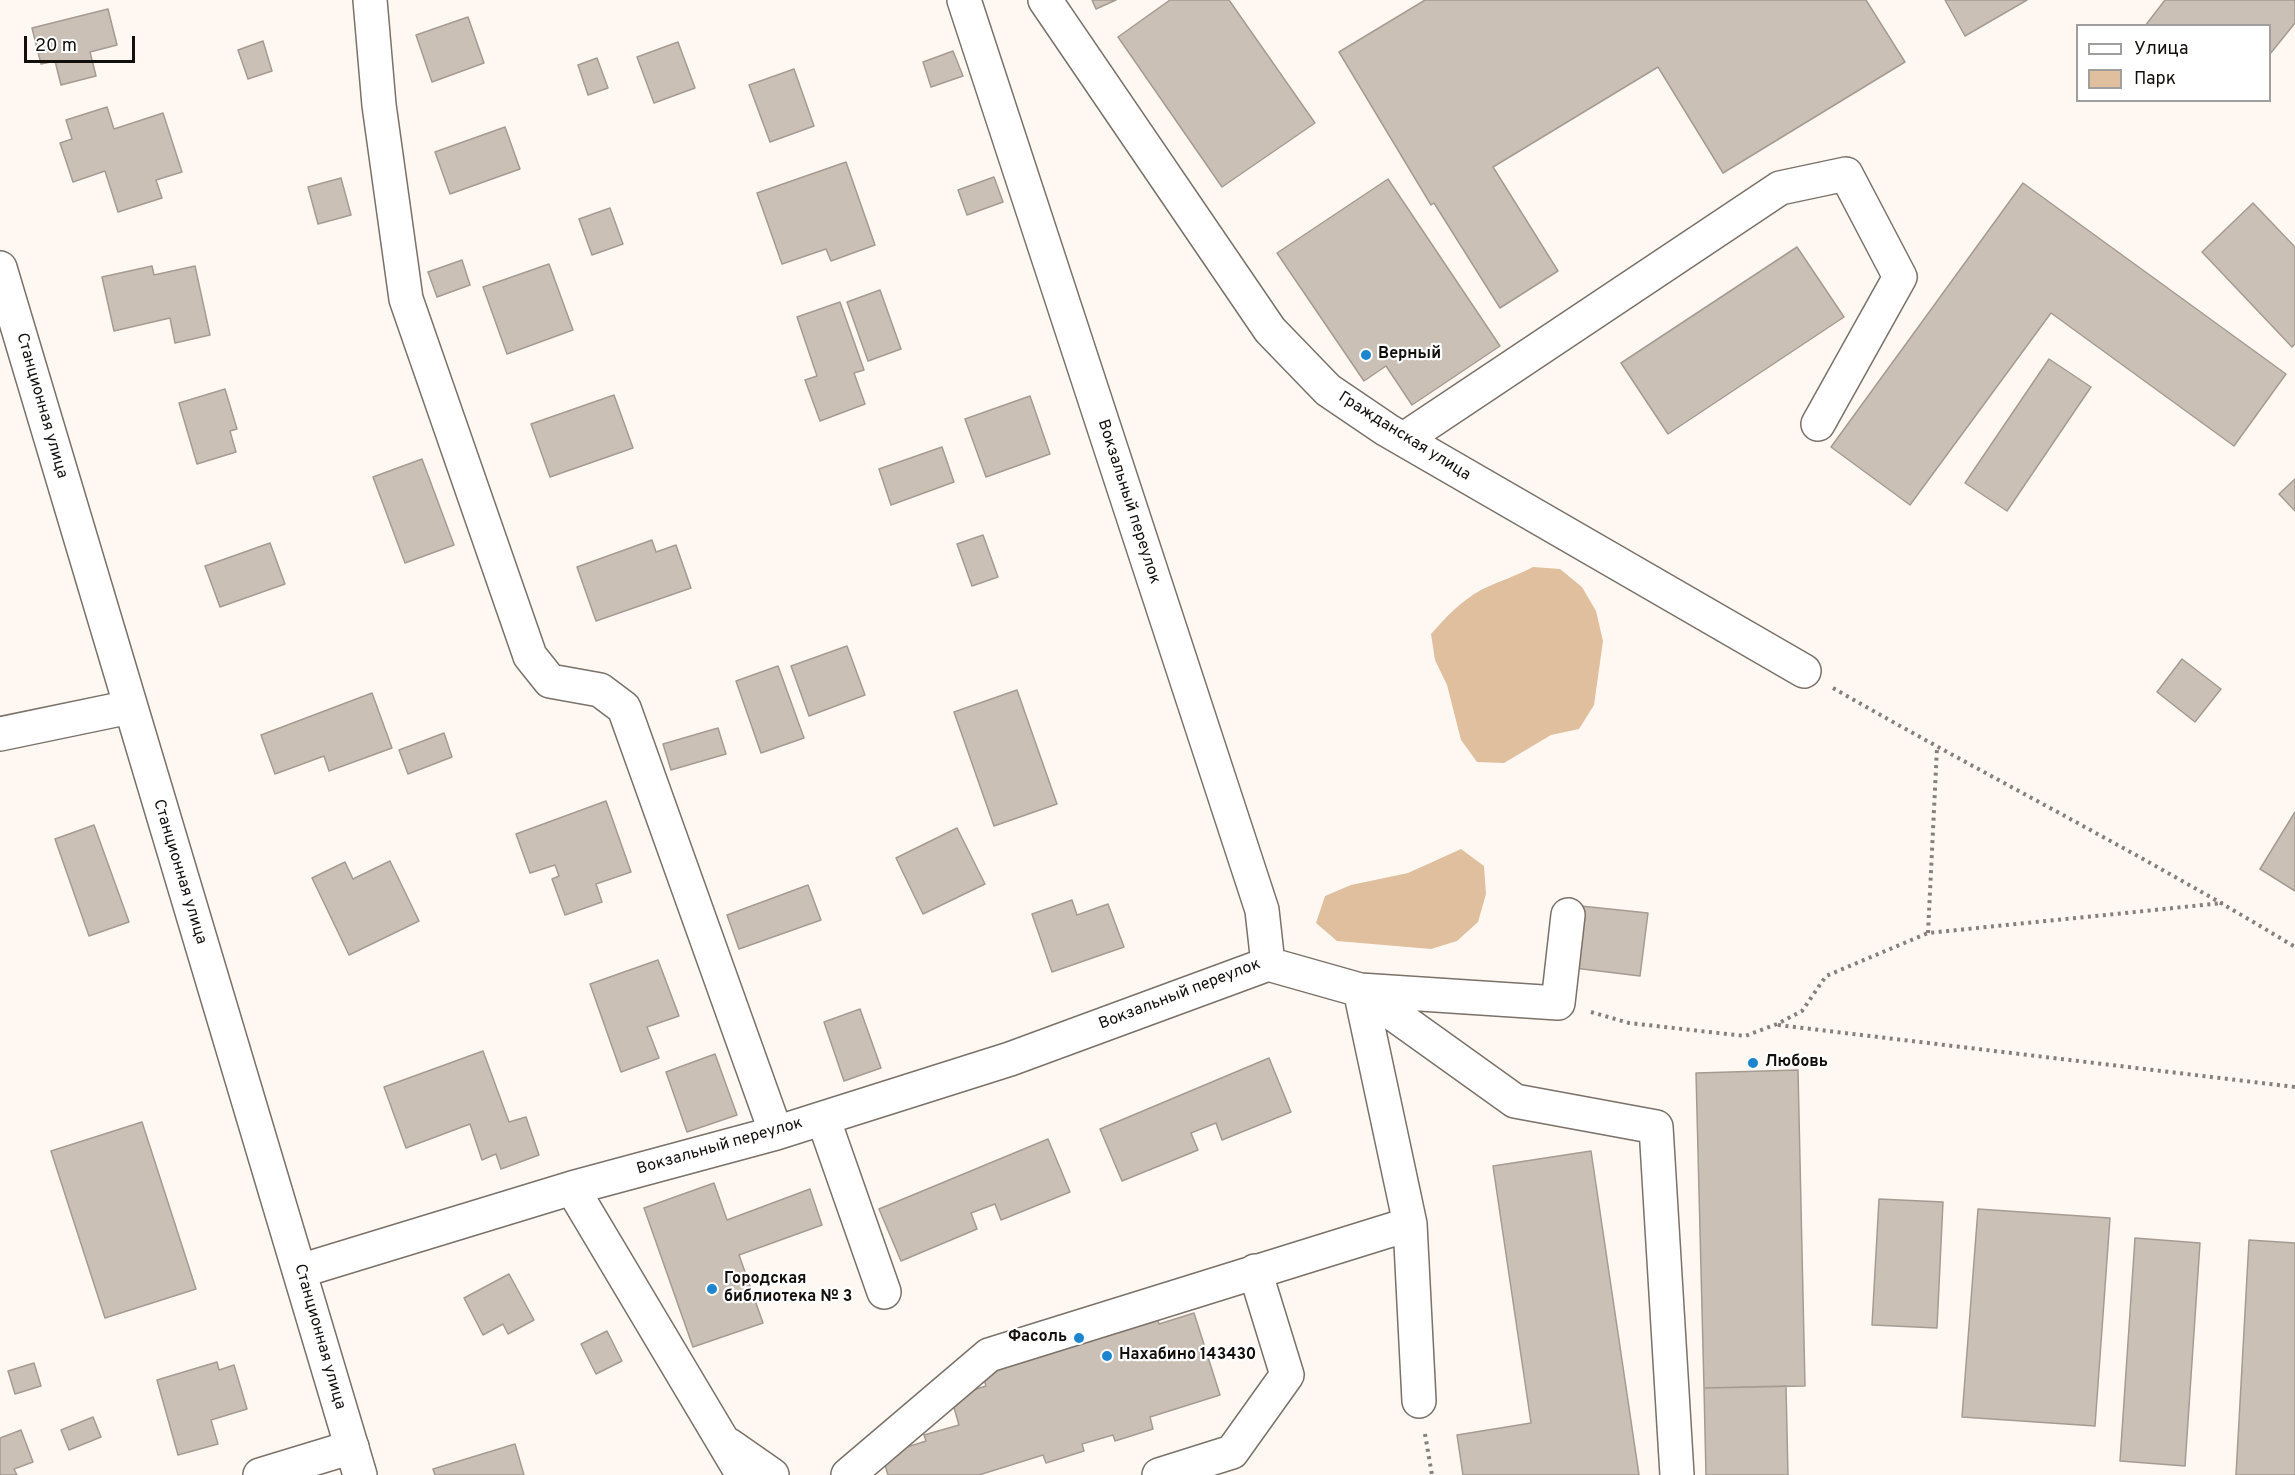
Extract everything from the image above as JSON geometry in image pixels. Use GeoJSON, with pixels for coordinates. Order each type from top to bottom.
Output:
{"type":"FeatureCollection","features":[{"type":"Feature","properties":{"kind":"street"},"geometry":{"type":"LineString","coordinates":[[370,0],[379,105],[406,299],[530,656],[550,681],[600,690],[624,708],[776,1132]]}},
{"type":"Feature","properties":{"kind":"street","name":"Вокзальный переулок"},"geometry":{"type":"LineString","coordinates":[[300,1271],[572,1188],[823,1118],[1010,1059],[1268,964],[1262,910],[964,0]]}},
{"type":"Feature","properties":{"kind":"street","name":"Гражданская улица"},"geometry":{"type":"LineString","coordinates":[[1045,0],[1270,330],[1328,390],[1404,439],[1804,671]]}},
{"type":"Feature","properties":{"kind":"street"},"geometry":{"type":"LineString","coordinates":[[1404,439],[1780,188],[1846,174],[1900,277],[1818,424]]}},
{"type":"Feature","properties":{"kind":"street","name":"Станционная улица"},"geometry":{"type":"LineString","coordinates":[[0,268],[356,1461]]}},
{"type":"Feature","properties":{"kind":"street"},"geometry":{"type":"LineString","coordinates":[[0,734],[130,707]]}},
{"type":"Feature","properties":{"kind":"street"},"geometry":{"type":"LineString","coordinates":[[1268,964],[1360,990],[1558,1003],[1568,915]]}},
{"type":"Feature","properties":{"kind":"street"},"geometry":{"type":"LineString","coordinates":[[1360,990],[1410,1224],[1419,1401]]}},
{"type":"Feature","properties":{"kind":"street"},"geometry":{"type":"LineString","coordinates":[[1360,990],[1515,1101],[1656,1127],[1677,1475]]}},
{"type":"Feature","properties":{"kind":"street"},"geometry":{"type":"LineString","coordinates":[[823,1118],[884,1292]]}},
{"type":"Feature","properties":{"kind":"street"},"geometry":{"type":"LineString","coordinates":[[572,1188],[743,1475]]}},
{"type":"Feature","properties":{"kind":"street"},"geometry":{"type":"LineString","coordinates":[[848,1475],[989,1355],[1410,1224]]}},
{"type":"Feature","properties":{"kind":"street"},"geometry":{"type":"LineString","coordinates":[[1159,1475],[1232,1452],[1287,1375],[1255,1271]]}},
{"type":"Feature","properties":{"kind":"street"},"geometry":{"type":"LineString","coordinates":[[726,1443],[772,1475]]}},
{"type":"Feature","properties":{"kind":"street"},"geometry":{"type":"LineString","coordinates":[[260,1475],[356,1461]]}},
{"type":"Feature","properties":{"kind":"path"},"geometry":{"type":"LineString","coordinates":[[1804,671],[1937,748],[2223,903],[2295,947]]}},
{"type":"Feature","properties":{"kind":"path"},"geometry":{"type":"LineString","coordinates":[[1928,933],[1937,748]]}},
{"type":"Feature","properties":{"kind":"path"},"geometry":{"type":"LineString","coordinates":[[1558,1003],[1629,1023],[1744,1036],[1777,1024],[1802,1011],[1826,976],[1928,933],[2223,903]]}},
{"type":"Feature","properties":{"kind":"path"},"geometry":{"type":"LineString","coordinates":[[1777,1024],[2295,1087]]}},
{"type":"Feature","properties":{"kind":"green space"},"geometry":{"type":"Polygon","coordinates":[[[1533,567],[1560,569],[1582,587],[1596,611],[1603,641],[1594,705],[1579,729],[1551,735],[1504,763],[1477,762],[1461,740],[1447,685],[1435,660],[1431,634],[1454,610],[1474,594],[1533,567]]]}},
{"type":"Feature","properties":{"kind":"green space"},"geometry":{"type":"Polygon","coordinates":[[[1461,849],[1484,866],[1486,894],[1478,922],[1457,941],[1431,949],[1337,941],[1316,923],[1325,896],[1351,885],[1408,873],[1461,849]]]}},
{"type":"Feature","properties":{"kind":"building"},"geometry":{"type":"Polygon","coordinates":[[[1092,0],[1116,0],[1096,9],[1092,0]]]}},
{"type":"Feature","properties":{"kind":"building"},"geometry":{"type":"Polygon","coordinates":[[[1170,0],[1229,0],[1315,123],[1222,187],[1118,37],[1170,0]]]}},
{"type":"Feature","properties":{"kind":"building"},"geometry":{"type":"Polygon","coordinates":[[[1425,0],[1866,0],[1905,62],[1723,173],[1658,67],[1493,167],[1558,271],[1500,308],[1434,203],[1431,205],[1339,52],[1425,0]]]}},
{"type":"Feature","properties":{"kind":"building"},"geometry":{"type":"Polygon","coordinates":[[[1945,0],[2027,0],[1965,36],[1945,0]]]}},
{"type":"Feature","properties":{"kind":"building"},"geometry":{"type":"Polygon","coordinates":[[[2165,0],[2295,0],[2295,23],[2271,53],[2271,24],[2147,24],[2165,0]]]}},
{"type":"Feature","properties":{"kind":"building"},"geometry":{"type":"Polygon","coordinates":[[[108,9],[117,45],[90,52],[96,76],[61,85],[55,61],[41,64],[32,28],[108,9]]]}},
{"type":"Feature","properties":{"kind":"building"},"geometry":{"type":"Polygon","coordinates":[[[468,17],[484,63],[432,82],[416,35],[468,17]]]}},
{"type":"Feature","properties":{"kind":"building"},"geometry":{"type":"Polygon","coordinates":[[[263,41],[272,71],[248,79],[238,50],[263,41]]]}},
{"type":"Feature","properties":{"kind":"building"},"geometry":{"type":"Polygon","coordinates":[[[678,42],[695,88],[654,103],[637,57],[678,42]]]}},
{"type":"Feature","properties":{"kind":"building"},"geometry":{"type":"Polygon","coordinates":[[[953,51],[963,76],[931,87],[923,62],[953,51]]]}},
{"type":"Feature","properties":{"kind":"building"},"geometry":{"type":"Polygon","coordinates":[[[597,58],[608,88],[588,95],[578,65],[597,58]]]}},
{"type":"Feature","properties":{"kind":"building"},"geometry":{"type":"Polygon","coordinates":[[[794,69],[814,126],[770,142],[749,85],[794,69]]]}},
{"type":"Feature","properties":{"kind":"building"},"geometry":{"type":"Polygon","coordinates":[[[107,107],[114,129],[163,113],[182,172],[156,180],[162,198],[118,212],[105,171],[73,182],[60,143],[72,139],[66,120],[107,107]]]}},
{"type":"Feature","properties":{"kind":"building"},"geometry":{"type":"Polygon","coordinates":[[[505,127],[520,169],[450,194],[435,152],[505,127]]]}},
{"type":"Feature","properties":{"kind":"building"},"geometry":{"type":"Polygon","coordinates":[[[846,162],[875,245],[831,261],[826,249],[782,264],[757,193],[846,162]]]}},
{"type":"Feature","properties":{"kind":"building"},"geometry":{"type":"Polygon","coordinates":[[[994,177],[1003,202],[967,215],[958,190],[994,177]]]}},
{"type":"Feature","properties":{"kind":"building"},"geometry":{"type":"Polygon","coordinates":[[[341,178],[351,215],[318,224],[308,187],[341,178]]]}},
{"type":"Feature","properties":{"kind":"building"},"geometry":{"type":"Polygon","coordinates":[[[1388,179],[1500,346],[1412,405],[1386,366],[1364,381],[1277,253],[1388,179]]]}},
{"type":"Feature","properties":{"kind":"building"},"geometry":{"type":"Polygon","coordinates":[[[2023,183],[2286,374],[2234,446],[2051,313],[1910,505],[1831,447],[2023,183]]]}},
{"type":"Feature","properties":{"kind":"building"},"geometry":{"type":"Polygon","coordinates":[[[2253,203],[2295,247],[2295,344],[2292,347],[2202,252],[2253,203]]]}},
{"type":"Feature","properties":{"kind":"building"},"geometry":{"type":"Polygon","coordinates":[[[610,208],[623,244],[592,255],[579,219],[610,208]]]}},
{"type":"Feature","properties":{"kind":"building"},"geometry":{"type":"Polygon","coordinates":[[[1797,247],[1844,317],[1668,434],[1621,363],[1797,247]]]}},
{"type":"Feature","properties":{"kind":"building"},"geometry":{"type":"Polygon","coordinates":[[[462,260],[470,285],[437,297],[428,272],[462,260]]]}},
{"type":"Feature","properties":{"kind":"building"},"geometry":{"type":"Polygon","coordinates":[[[549,264],[573,330],[507,354],[483,287],[549,264]]]}},
{"type":"Feature","properties":{"kind":"building"},"geometry":{"type":"Polygon","coordinates":[[[152,266],[154,275],[195,266],[210,335],[175,343],[170,318],[114,331],[102,277],[152,266]]]}},
{"type":"Feature","properties":{"kind":"building"},"geometry":{"type":"Polygon","coordinates":[[[880,290],[901,349],[868,361],[847,302],[880,290]]]}},
{"type":"Feature","properties":{"kind":"building"},"geometry":{"type":"Polygon","coordinates":[[[840,302],[864,370],[854,373],[865,404],[820,421],[805,380],[817,376],[797,317],[840,302]]]}},
{"type":"Feature","properties":{"kind":"building"},"geometry":{"type":"Polygon","coordinates":[[[2049,359],[2091,387],[2007,511],[1965,483],[2049,359]]]}},
{"type":"Feature","properties":{"kind":"building"},"geometry":{"type":"Polygon","coordinates":[[[225,389],[237,429],[230,431],[236,452],[197,464],[179,403],[225,389]]]}},
{"type":"Feature","properties":{"kind":"building"},"geometry":{"type":"Polygon","coordinates":[[[614,395],[633,448],[550,477],[531,424],[614,395]]]}},
{"type":"Feature","properties":{"kind":"building"},"geometry":{"type":"Polygon","coordinates":[[[1030,396],[1050,454],[986,477],[965,419],[1030,396]]]}},
{"type":"Feature","properties":{"kind":"building"},"geometry":{"type":"Polygon","coordinates":[[[942,447],[954,482],[891,505],[879,469],[942,447]]]}},
{"type":"Feature","properties":{"kind":"building"},"geometry":{"type":"Polygon","coordinates":[[[422,459],[454,545],[405,563],[373,477],[422,459]]]}},
{"type":"Feature","properties":{"kind":"building"},"geometry":{"type":"Polygon","coordinates":[[[2295,479],[2295,511],[2279,494],[2295,479]]]}},
{"type":"Feature","properties":{"kind":"building"},"geometry":{"type":"Polygon","coordinates":[[[983,535],[998,577],[972,586],[957,544],[983,535]]]}},
{"type":"Feature","properties":{"kind":"building"},"geometry":{"type":"Polygon","coordinates":[[[652,540],[656,552],[676,545],[691,588],[596,621],[577,567],[652,540]]]}},
{"type":"Feature","properties":{"kind":"building"},"geometry":{"type":"Polygon","coordinates":[[[270,543],[285,584],[220,607],[205,566],[270,543]]]}},
{"type":"Feature","properties":{"kind":"building"},"geometry":{"type":"Polygon","coordinates":[[[847,646],[865,695],[809,716],[791,666],[847,646]]]}},
{"type":"Feature","properties":{"kind":"building"},"geometry":{"type":"Polygon","coordinates":[[[2182,659],[2221,689],[2195,722],[2157,692],[2182,659]]]}},
{"type":"Feature","properties":{"kind":"building"},"geometry":{"type":"Polygon","coordinates":[[[778,666],[804,738],[761,753],[736,681],[778,666]]]}},
{"type":"Feature","properties":{"kind":"building"},"geometry":{"type":"Polygon","coordinates":[[[1017,690],[1057,804],[994,826],[954,712],[1017,690]]]}},
{"type":"Feature","properties":{"kind":"building"},"geometry":{"type":"Polygon","coordinates":[[[372,693],[392,748],[329,771],[324,756],[275,774],[261,735],[372,693]]]}},
{"type":"Feature","properties":{"kind":"building"},"geometry":{"type":"Polygon","coordinates":[[[718,728],[726,754],[671,770],[663,744],[718,728]]]}},
{"type":"Feature","properties":{"kind":"building"},"geometry":{"type":"Polygon","coordinates":[[[444,733],[452,757],[408,774],[399,750],[444,733]]]}},
{"type":"Feature","properties":{"kind":"building"},"geometry":{"type":"Polygon","coordinates":[[[606,801],[631,872],[596,884],[602,902],[565,915],[552,879],[559,876],[555,865],[530,873],[516,834],[606,801]]]}},
{"type":"Feature","properties":{"kind":"building"},"geometry":{"type":"Polygon","coordinates":[[[2295,812],[2295,891],[2260,869],[2295,812]]]}},
{"type":"Feature","properties":{"kind":"building"},"geometry":{"type":"Polygon","coordinates":[[[94,825],[129,922],[89,936],[55,839],[94,825]]]}},
{"type":"Feature","properties":{"kind":"building"},"geometry":{"type":"Polygon","coordinates":[[[957,828],[985,884],[923,914],[896,858],[957,828]]]}},
{"type":"Feature","properties":{"kind":"building"},"geometry":{"type":"Polygon","coordinates":[[[390,861],[419,921],[349,955],[312,878],[345,862],[353,879],[390,861]]]}},
{"type":"Feature","properties":{"kind":"building"},"geometry":{"type":"Polygon","coordinates":[[[808,885],[821,920],[739,949],[727,915],[808,885]]]}},
{"type":"Feature","properties":{"kind":"building"},"geometry":{"type":"Polygon","coordinates":[[[1072,900],[1077,915],[1108,904],[1124,947],[1052,972],[1032,914],[1072,900]]]}},
{"type":"Feature","properties":{"kind":"building"},"geometry":{"type":"Polygon","coordinates":[[[1581,906],[1648,913],[1640,976],[1574,968],[1581,906]]]}},
{"type":"Feature","properties":{"kind":"building"},"geometry":{"type":"Polygon","coordinates":[[[658,960],[679,1016],[647,1027],[659,1058],[621,1072],[590,984],[658,960]]]}},
{"type":"Feature","properties":{"kind":"building"},"geometry":{"type":"Polygon","coordinates":[[[860,1009],[881,1068],[844,1081],[824,1022],[860,1009]]]}},
{"type":"Feature","properties":{"kind":"building"},"geometry":{"type":"Polygon","coordinates":[[[483,1051],[509,1122],[526,1117],[539,1155],[501,1169],[496,1154],[482,1160],[470,1124],[406,1148],[384,1087],[483,1051]]]}},
{"type":"Feature","properties":{"kind":"building"},"geometry":{"type":"Polygon","coordinates":[[[715,1054],[737,1115],[687,1132],[666,1072],[715,1054]]]}},
{"type":"Feature","properties":{"kind":"building"},"geometry":{"type":"Polygon","coordinates":[[[1269,1058],[1291,1112],[1222,1140],[1216,1123],[1191,1133],[1198,1150],[1122,1181],[1100,1129],[1269,1058]]]}},
{"type":"Feature","properties":{"kind":"building"},"geometry":{"type":"Polygon","coordinates":[[[1798,1070],[1805,1386],[1704,1388],[1696,1073],[1798,1070]]]}},
{"type":"Feature","properties":{"kind":"building"},"geometry":{"type":"Polygon","coordinates":[[[142,1122],[196,1289],[105,1318],[51,1151],[142,1122]]]}},
{"type":"Feature","properties":{"kind":"building"},"geometry":{"type":"Polygon","coordinates":[[[1048,1139],[1070,1192],[1001,1220],[995,1204],[971,1213],[977,1229],[901,1261],[879,1209],[1048,1139]]]}},
{"type":"Feature","properties":{"kind":"building"},"geometry":{"type":"Polygon","coordinates":[[[1591,1151],[1639,1475],[1463,1475],[1457,1435],[1531,1423],[1493,1166],[1591,1151]]]}},
{"type":"Feature","properties":{"kind":"building","name":"Городская библиотека № 3"},"geometry":{"type":"Polygon","coordinates":[[[714,1183],[727,1220],[810,1189],[822,1225],[739,1255],[763,1323],[693,1347],[644,1208],[714,1183]]]}},
{"type":"Feature","properties":{"kind":"building"},"geometry":{"type":"Polygon","coordinates":[[[1879,1199],[1943,1202],[1937,1328],[1872,1325],[1879,1199]]]}},
{"type":"Feature","properties":{"kind":"building"},"geometry":{"type":"Polygon","coordinates":[[[1978,1209],[2110,1218],[2095,1426],[1962,1417],[1978,1209]]]}},
{"type":"Feature","properties":{"kind":"building"},"geometry":{"type":"Polygon","coordinates":[[[2135,1238],[2200,1243],[2185,1466],[2120,1461],[2135,1238]]]}},
{"type":"Feature","properties":{"kind":"building"},"geometry":{"type":"Polygon","coordinates":[[[2249,1240],[2295,1243],[2295,1475],[2236,1475],[2249,1240]]]}},
{"type":"Feature","properties":{"kind":"building"},"geometry":{"type":"Polygon","coordinates":[[[509,1274],[534,1320],[508,1334],[503,1324],[483,1335],[464,1298],[509,1274]]]}},
{"type":"Feature","properties":{"kind":"building"},"geometry":{"type":"Polygon","coordinates":[[[1155,1312],[1159,1324],[1194,1313],[1220,1395],[1150,1417],[1153,1429],[1115,1441],[1113,1435],[1082,1444],[1084,1451],[1046,1463],[1043,1455],[979,1475],[888,1475],[882,1455],[926,1441],[924,1435],[959,1425],[951,1397],[986,1386],[980,1366],[1155,1312]]]}},
{"type":"Feature","properties":{"kind":"building"},"geometry":{"type":"Polygon","coordinates":[[[607,1331],[622,1361],[596,1374],[581,1344],[607,1331]]]}},
{"type":"Feature","properties":{"kind":"building"},"geometry":{"type":"Polygon","coordinates":[[[217,1362],[219,1370],[234,1365],[247,1409],[211,1420],[218,1444],[178,1455],[157,1380],[217,1362]]]}},
{"type":"Feature","properties":{"kind":"building"},"geometry":{"type":"Polygon","coordinates":[[[34,1363],[41,1386],[15,1394],[8,1371],[34,1363]]]}},
{"type":"Feature","properties":{"kind":"building"},"geometry":{"type":"Polygon","coordinates":[[[1786,1386],[1788,1475],[1706,1475],[1704,1388],[1786,1386]]]}},
{"type":"Feature","properties":{"kind":"building"},"geometry":{"type":"Polygon","coordinates":[[[93,1417],[101,1437],[69,1450],[61,1430],[93,1417]]]}},
{"type":"Feature","properties":{"kind":"building"},"geometry":{"type":"Polygon","coordinates":[[[21,1430],[33,1462],[14,1469],[17,1475],[0,1475],[0,1438],[21,1430]]]}},
{"type":"Feature","properties":{"kind":"building"},"geometry":{"type":"Polygon","coordinates":[[[515,1444],[524,1475],[435,1475],[433,1469],[515,1444]]]}},
{"type":"Feature","properties":{"kind":"place","name":"Верный"},"geometry":{"type":"Point","coordinates":[1366,355]}},
{"type":"Feature","properties":{"kind":"place","name":"Любовь"},"geometry":{"type":"Point","coordinates":[1753,1063]}},
{"type":"Feature","properties":{"kind":"place","name":"Городская библиотека № 3"},"geometry":{"type":"Point","coordinates":[712,1289]}},
{"type":"Feature","properties":{"kind":"place","name":"Фасоль"},"geometry":{"type":"Point","coordinates":[1079,1338]}},
{"type":"Feature","properties":{"kind":"place","name":"Нахабино 143430"},"geometry":{"type":"Point","coordinates":[1107,1356]}}]}
